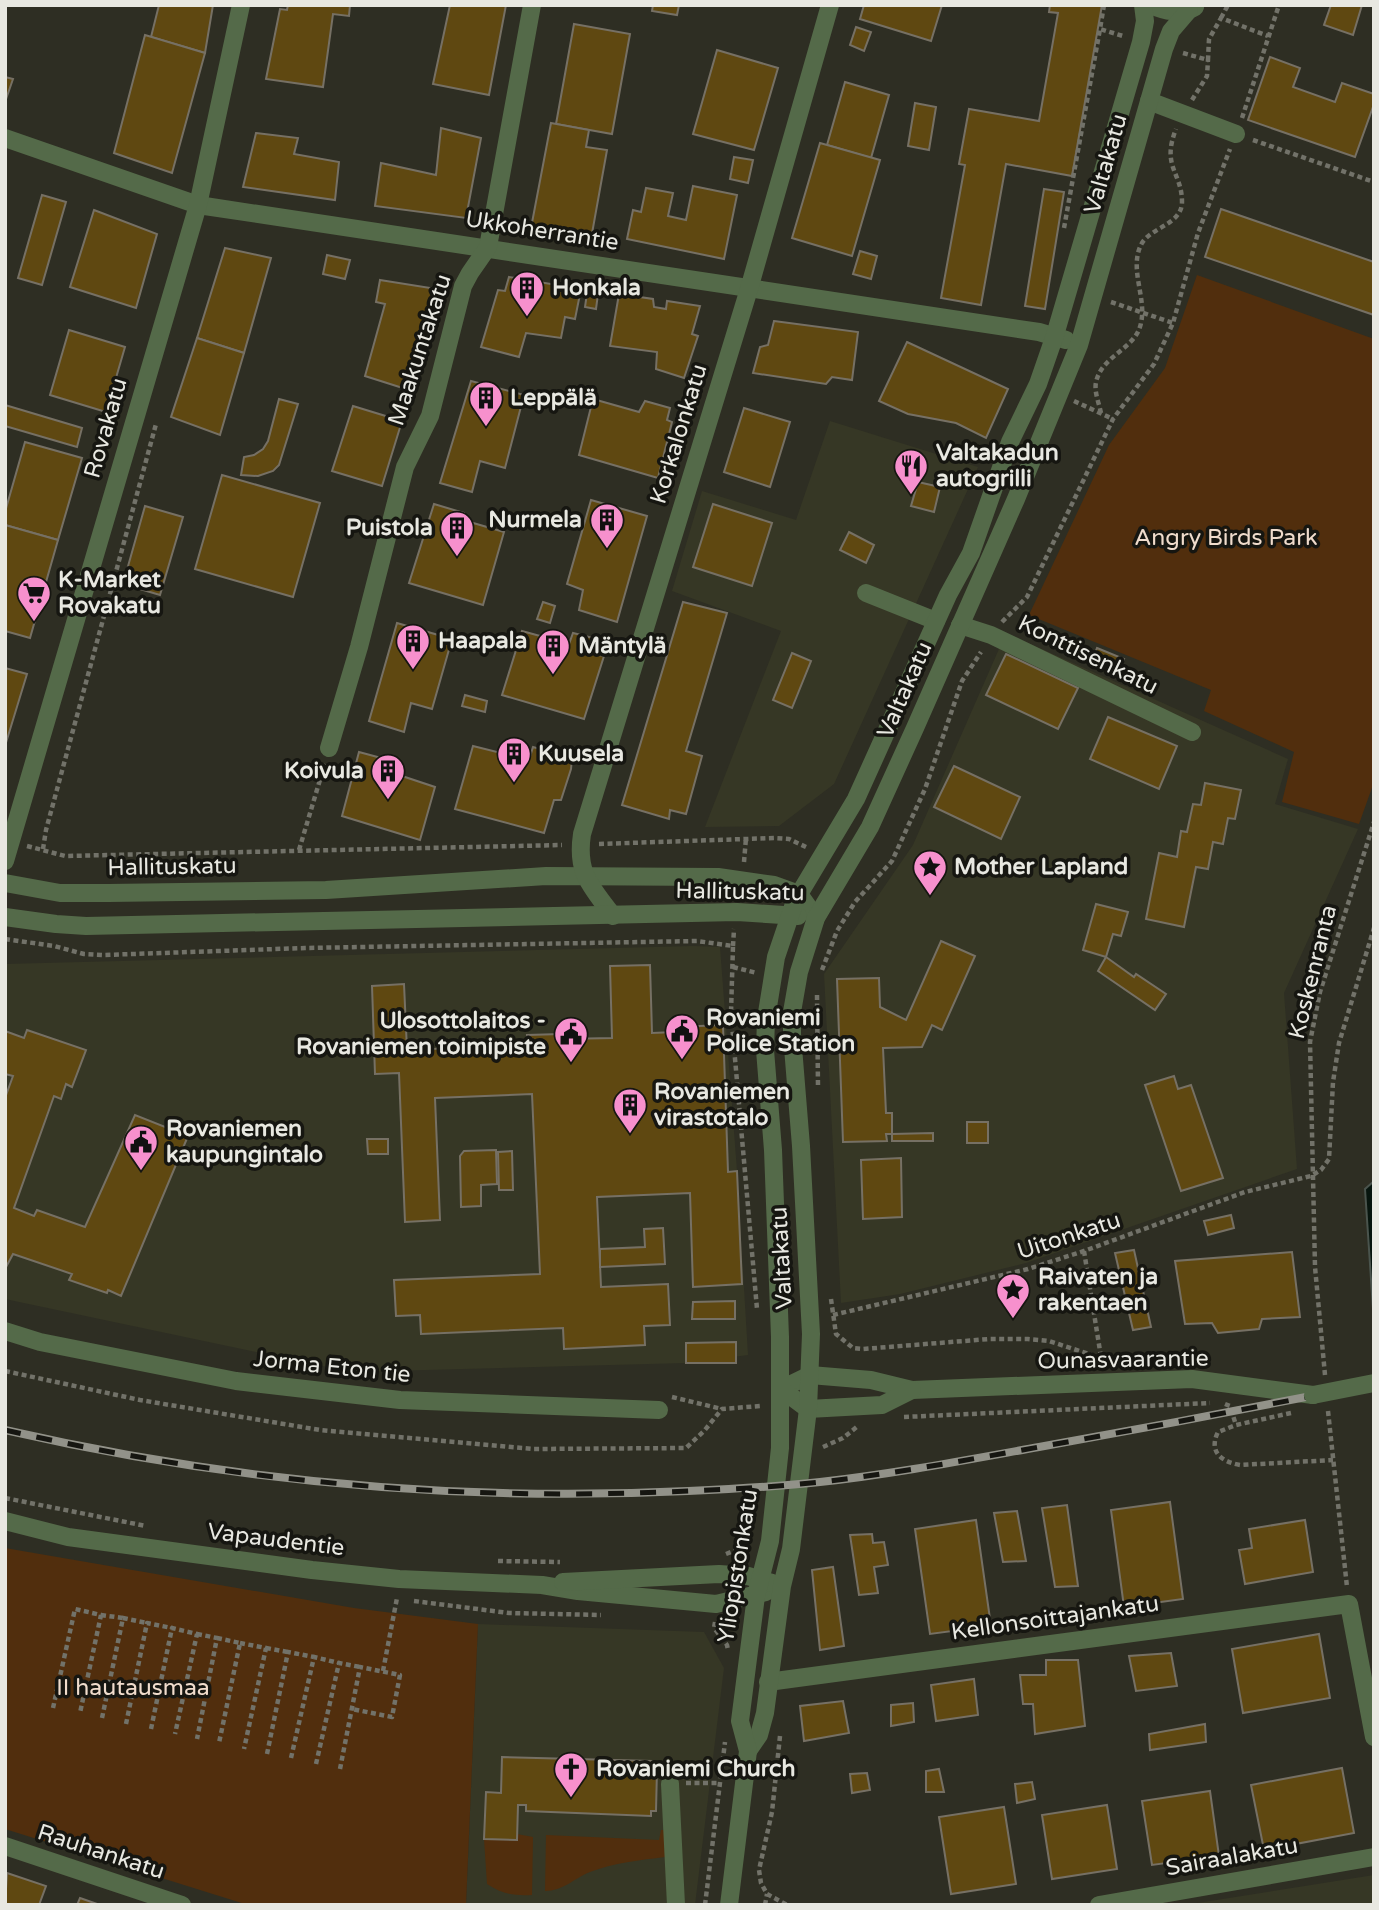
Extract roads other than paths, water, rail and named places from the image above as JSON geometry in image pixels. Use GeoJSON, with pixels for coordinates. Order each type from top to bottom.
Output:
{"type":"FeatureCollection","features":[{"type":"Feature","properties":{"kind":"street","name":"Rovakatu"},"geometry":{"type":"LineString","coordinates":[[5,861],[198,205],[241,5]]}},
{"type":"Feature","properties":{"kind":"street","name":"Maakuntakatu"},"geometry":{"type":"LineString","coordinates":[[329,748],[359,647],[405,467],[430,416],[463,286],[488,247],[532,5]]}},
{"type":"Feature","properties":{"kind":"street","name":"Korkalonkatu"},"geometry":{"type":"LineString","coordinates":[[584,877],[580,845],[582,834],[749,289],[830,5]]}},
{"type":"Feature","properties":{"kind":"street","name":"Valtakatu"},"geometry":{"type":"LineString","coordinates":[[781,1388],[766,1018],[776,957],[789,915],[799,894],[856,799],[936,621],[971,553],[1010,442],[1038,384],[1055,335],[1141,42],[1146,21],[1143,5]]}},
{"type":"Feature","properties":{"kind":"street"},"geometry":{"type":"LineString","coordinates":[[1151,5],[1168,10],[1193,8]]}},
{"type":"Feature","properties":{"kind":"street","name":"Valtakatu"},"geometry":{"type":"LineString","coordinates":[[808,1409],[811,1334],[792,1035],[792,1012],[799,972],[816,918],[870,827],[1016,499],[1079,345],[1171,31],[1193,8]]}},
{"type":"Feature","properties":{"kind":"street"},"geometry":{"type":"LineString","coordinates":[[1149,101],[1236,134]]}},
{"type":"Feature","properties":{"kind":"street","name":"Ukkoherrantie"},"geometry":{"type":"LineString","coordinates":[[5,138],[198,205],[1055,335],[1079,345]]}},
{"type":"Feature","properties":{"kind":"street"},"geometry":{"type":"LineString","coordinates":[[866,593],[936,621]]}},
{"type":"Feature","properties":{"kind":"street","name":"Konttisenkatu"},"geometry":{"type":"LineString","coordinates":[[960,625],[991,635],[1192,732]]}},
{"type":"Feature","properties":{"kind":"street","name":"Hallituskatu"},"geometry":{"type":"LineString","coordinates":[[5,883],[60,893],[326,890],[546,876],[718,877],[774,885],[799,894],[816,918]]}},
{"type":"Feature","properties":{"kind":"street"},"geometry":{"type":"LineString","coordinates":[[584,877],[613,916]]}},
{"type":"Feature","properties":{"kind":"street"},"geometry":{"type":"LineString","coordinates":[[286,890],[305,920],[326,890]]}},
{"type":"Feature","properties":{"kind":"street","name":"Hallituskatu"},"geometry":{"type":"LineString","coordinates":[[5,917],[86,926],[737,912],[816,918]]}},
{"type":"Feature","properties":{"kind":"street","name":"Jorma Eton tie"},"geometry":{"type":"LineString","coordinates":[[5,1331],[40,1342],[236,1381],[400,1399],[664,1403]]}},
{"type":"Feature","properties":{"kind":"street","name":"Ounasvaarantie"},"geometry":{"type":"LineString","coordinates":[[781,1388],[810,1375],[872,1380],[912,1390],[1192,1379],[1313,1395],[1374,1383]]}},
{"type":"Feature","properties":{"kind":"street"},"geometry":{"type":"LineString","coordinates":[[781,1388],[808,1409]]}},
{"type":"Feature","properties":{"kind":"street","name":"Yliopistonkatu"},"geometry":{"type":"LineString","coordinates":[[729,1905],[748,1751],[740,1721],[759,1588],[770,1541],[780,1447],[781,1388]]}},
{"type":"Feature","properties":{"kind":"street","name":"Ounasvaarantie"},"geometry":{"type":"LineString","coordinates":[[808,1409],[881,1405],[912,1390]]}},
{"type":"Feature","properties":{"kind":"street","name":"Yliopistonkatu"},"geometry":{"type":"LineString","coordinates":[[748,1751],[759,1735],[765,1713],[782,1586],[792,1549],[808,1409]]}},
{"type":"Feature","properties":{"kind":"street","name":"Vapaudentie"},"geometry":{"type":"LineString","coordinates":[[5,1521],[68,1536],[312,1570],[399,1579],[542,1584],[588,1579],[734,1574],[759,1588]]}},
{"type":"Feature","properties":{"kind":"street","name":"Vapaudentie"},"geometry":{"type":"LineString","coordinates":[[542,1584],[578,1591],[716,1604],[759,1588],[782,1586]]}},
{"type":"Feature","properties":{"kind":"street","name":"Kellonsoittajankatu"},"geometry":{"type":"LineString","coordinates":[[768,1682],[1349,1604],[1374,1737]]}},
{"type":"Feature","properties":{"kind":"street"},"geometry":{"type":"LineString","coordinates":[[670,1784],[676,1905]]}},
{"type":"Feature","properties":{"kind":"street","name":"Rauhankatu"},"geometry":{"type":"LineString","coordinates":[[5,1846],[182,1905]]}},
{"type":"Feature","properties":{"kind":"street","name":"Sairaalakatu"},"geometry":{"type":"LineString","coordinates":[[1098,1905],[1374,1857]]}},
{"type":"Feature","properties":{"kind":"railway"},"geometry":{"type":"LineString","coordinates":[[5,1430],[90,1448],[260,1475],[430,1490],[601,1494],[754,1488],[847,1479],[1123,1432],[1374,1384]]}},
{"type":"Feature","properties":{"kind":"place","name":"Honkala"},"geometry":{"type":"Point","coordinates":[527,318]}},
{"type":"Feature","properties":{"kind":"place","name":"Leppälä"},"geometry":{"type":"Point","coordinates":[486,428]}},
{"type":"Feature","properties":{"kind":"place","name":"Valtakadun autogrilli"},"geometry":{"type":"Point","coordinates":[911,496]}},
{"type":"Feature","properties":{"kind":"place","name":"Nurmela"},"geometry":{"type":"Point","coordinates":[607,550]}},
{"type":"Feature","properties":{"kind":"place","name":"Puistola"},"geometry":{"type":"Point","coordinates":[457,558]}},
{"type":"Feature","properties":{"kind":"place","name":"K-Market Rovakatu"},"geometry":{"type":"Point","coordinates":[34,623]}},
{"type":"Feature","properties":{"kind":"place","name":"Haapala"},"geometry":{"type":"Point","coordinates":[413,671]}},
{"type":"Feature","properties":{"kind":"place","name":"Mäntylä"},"geometry":{"type":"Point","coordinates":[553,676]}},
{"type":"Feature","properties":{"kind":"place","name":"Kuusela"},"geometry":{"type":"Point","coordinates":[514,784]}},
{"type":"Feature","properties":{"kind":"place","name":"Koivula"},"geometry":{"type":"Point","coordinates":[388,801]}},
{"type":"Feature","properties":{"kind":"place","name":"Mother Lapland"},"geometry":{"type":"Point","coordinates":[930,897]}},
{"type":"Feature","properties":{"kind":"place","name":"Rovaniemi Police Station"},"geometry":{"type":"Point","coordinates":[682,1061]}},
{"type":"Feature","properties":{"kind":"place","name":"Ulosottolaitos - Rovaniemen toimipiste"},"geometry":{"type":"Point","coordinates":[571,1064]}},
{"type":"Feature","properties":{"kind":"place","name":"Rovaniemen virastotalo"},"geometry":{"type":"Point","coordinates":[630,1135]}},
{"type":"Feature","properties":{"kind":"place","name":"Rovaniemen kaupungintalo"},"geometry":{"type":"Point","coordinates":[141,1172]}},
{"type":"Feature","properties":{"kind":"place","name":"Raivaten ja rakentaen"},"geometry":{"type":"Point","coordinates":[1013,1320]}},
{"type":"Feature","properties":{"kind":"place","name":"Rovaniemi Church"},"geometry":{"type":"Point","coordinates":[571,1799]}},
{"type":"Feature","properties":{"kind":"park label","name":"Angry Birds Park"},"geometry":{"type":"Point","coordinates":[1226,538]}},
{"type":"Feature","properties":{"kind":"park label","name":"II hautausmaa"},"geometry":{"type":"Point","coordinates":[133,1688]}}]}
